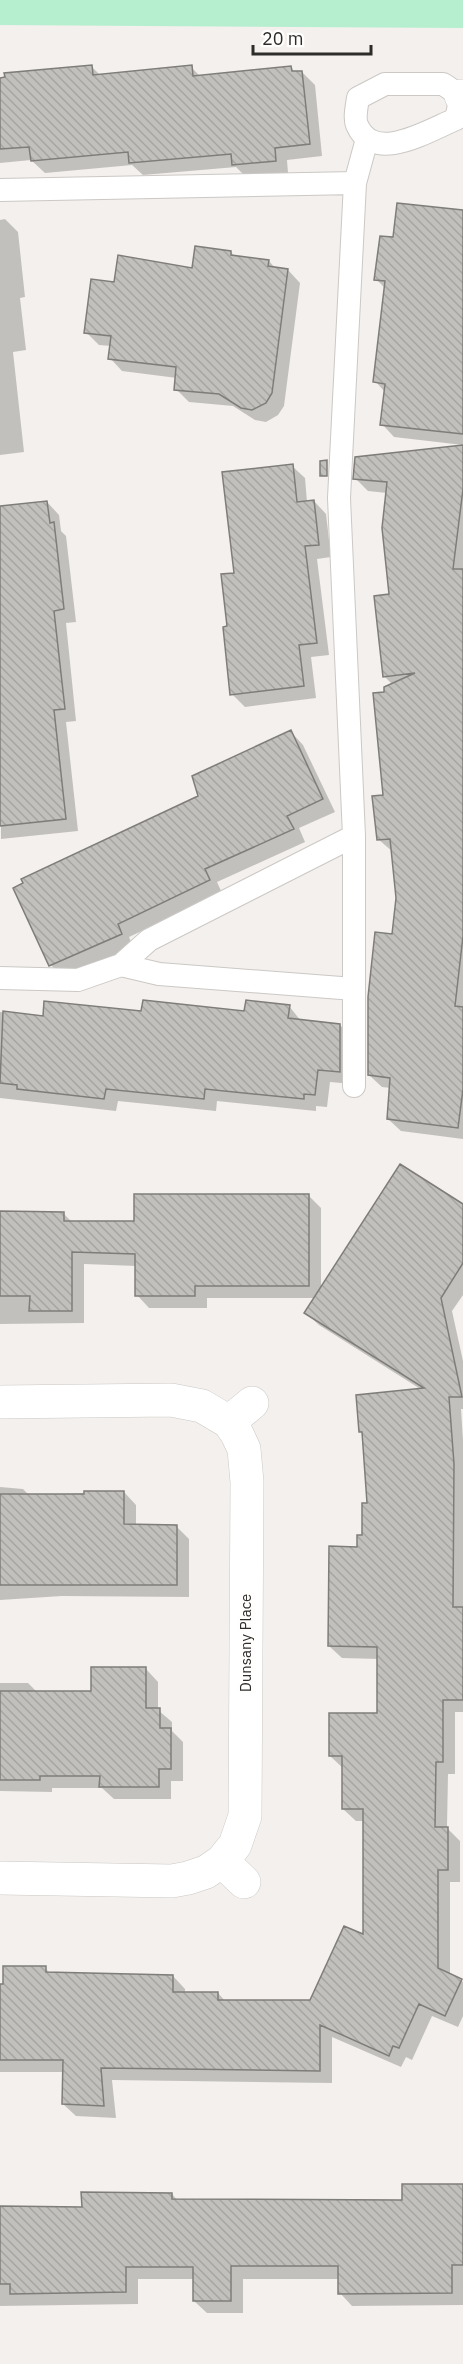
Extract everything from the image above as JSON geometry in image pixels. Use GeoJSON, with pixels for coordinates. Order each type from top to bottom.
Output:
{"type":"FeatureCollection","features":[{"type":"Feature","properties":{"kind":"street","name":"Dunsany Place"},"geometry":{"type":"LineString","coordinates":[[0,1402],[171,1400],[241,1413],[247,1466],[246,1802],[241,1831],[235,1845],[233,1872],[206,1872],[172,1881],[0,1878]]}},
{"type":"Feature","properties":{"kind":"lane"},"geometry":{"type":"LineString","coordinates":[[385,84],[443,84],[462,96],[456,119],[389,146],[367,139],[356,124],[358,98],[385,84]]}},
{"type":"Feature","properties":{"kind":"lane"},"geometry":{"type":"LineString","coordinates":[[354,1086],[354,836],[339,498],[355,183],[367,139]]}},
{"type":"Feature","properties":{"kind":"lane"},"geometry":{"type":"LineString","coordinates":[[0,190],[355,183]]}},
{"type":"Feature","properties":{"kind":"lane"},"geometry":{"type":"LineString","coordinates":[[0,978],[78,980],[121,965],[149,940],[354,836]]}},
{"type":"Feature","properties":{"kind":"lane"},"geometry":{"type":"LineString","coordinates":[[121,965],[159,975],[354,989]]}},
{"type":"Feature","properties":{"kind":"green space"},"geometry":{"type":"Polygon","coordinates":[[[0,0],[463,0],[463,28],[0,25],[0,0]]]}},
{"type":"Feature","properties":{"kind":"building"},"geometry":{"type":"Polygon","coordinates":[[[92,65],[93,75],[192,65],[193,76],[291,66],[292,71],[302,71],[310,144],[275,148],[276,161],[232,165],[231,154],[129,163],[128,152],[31,161],[29,147],[0,149],[0,78],[5,77],[4,73],[92,65]]]}},
{"type":"Feature","properties":{"kind":"building"},"geometry":{"type":"Polygon","coordinates":[[[397,203],[463,210],[463,434],[380,425],[385,384],[373,382],[385,281],[374,280],[380,236],[393,237],[397,203]]]}},
{"type":"Feature","properties":{"kind":"building"},"geometry":{"type":"Polygon","coordinates":[[[195,246],[231,251],[231,255],[269,260],[268,266],[288,269],[272,393],[266,403],[252,410],[241,408],[219,394],[174,390],[176,367],[108,359],[111,336],[84,333],[91,279],[114,282],[118,255],[192,268],[195,246]]]}},
{"type":"Feature","properties":{"kind":"building"},"geometry":{"type":"Polygon","coordinates":[[[463,445],[463,489],[453,569],[463,569],[463,936],[455,1006],[463,1007],[463,1089],[458,1128],[387,1119],[390,1078],[368,1075],[368,997],[375,932],[392,934],[396,898],[390,839],[377,840],[372,796],[383,795],[373,693],[384,692],[384,687],[415,673],[383,677],[374,596],[389,594],[382,528],[387,482],[353,479],[355,457],[463,445]]]}},
{"type":"Feature","properties":{"kind":"building"},"geometry":{"type":"Polygon","coordinates":[[[327,460],[327,476],[320,476],[320,461],[327,460]]]}},
{"type":"Feature","properties":{"kind":"building"},"geometry":{"type":"Polygon","coordinates":[[[293,464],[297,502],[314,500],[319,545],[305,546],[317,643],[299,645],[304,686],[230,695],[223,627],[227,626],[221,574],[234,573],[222,472],[293,464]]]}},
{"type":"Feature","properties":{"kind":"building"},"geometry":{"type":"Polygon","coordinates":[[[47,501],[50,523],[54,522],[64,609],[54,611],[65,709],[54,710],[66,819],[0,826],[0,506],[47,501]]]}},
{"type":"Feature","properties":{"kind":"building"},"geometry":{"type":"Polygon","coordinates":[[[291,730],[323,799],[287,816],[294,829],[205,869],[210,880],[118,924],[122,934],[49,966],[13,888],[23,883],[21,879],[198,796],[192,776],[291,730]]]}},
{"type":"Feature","properties":{"kind":"building"},"geometry":{"type":"Polygon","coordinates":[[[143,1000],[244,1011],[246,1000],[290,1005],[288,1018],[340,1024],[340,1072],[318,1070],[315,1095],[304,1094],[304,1099],[205,1089],[204,1099],[106,1089],[104,1099],[17,1089],[17,1085],[0,1083],[3,1011],[43,1016],[44,1001],[141,1011],[143,1000]]]}},
{"type":"Feature","properties":{"kind":"building"},"geometry":{"type":"Polygon","coordinates":[[[400,1164],[463,1204],[463,1263],[441,1298],[462,1397],[449,1397],[454,1464],[453,1607],[463,1607],[463,1700],[443,1700],[443,1762],[436,1762],[435,1827],[448,1827],[448,1870],[438,1870],[438,1968],[462,1979],[445,2016],[419,2004],[399,2048],[393,2046],[389,2056],[320,2025],[320,2071],[101,2068],[104,2106],[62,2104],[63,2060],[0,2060],[0,1984],[3,1984],[3,1966],[46,1966],[46,1972],[173,1975],[173,1992],[218,1992],[218,2000],[310,2000],[344,1926],[363,1934],[363,1809],[342,1809],[342,1756],[329,1756],[329,1713],[377,1713],[377,1647],[328,1646],[329,1546],[357,1547],[357,1535],[362,1535],[362,1503],[367,1503],[362,1432],[359,1432],[356,1395],[424,1388],[304,1313],[400,1164]]]}},
{"type":"Feature","properties":{"kind":"building"},"geometry":{"type":"Polygon","coordinates":[[[134,1194],[309,1194],[309,1286],[195,1286],[195,1296],[135,1296],[135,1254],[72,1252],[72,1311],[29,1311],[30,1296],[0,1296],[0,1211],[64,1212],[64,1221],[134,1221],[134,1194]]]}},
{"type":"Feature","properties":{"kind":"building"},"geometry":{"type":"Polygon","coordinates":[[[84,1491],[124,1491],[124,1524],[177,1525],[177,1585],[0,1585],[0,1494],[84,1494],[84,1491]]]}},
{"type":"Feature","properties":{"kind":"building"},"geometry":{"type":"Polygon","coordinates":[[[91,1667],[146,1667],[146,1708],[160,1708],[160,1728],[171,1728],[171,1769],[159,1769],[159,1787],[99,1787],[100,1776],[40,1776],[40,1780],[0,1780],[0,1691],[91,1691],[91,1667]]]}},
{"type":"Feature","properties":{"kind":"building"},"geometry":{"type":"Polygon","coordinates":[[[402,2184],[463,2184],[463,2265],[452,2265],[452,2293],[338,2294],[338,2266],[231,2266],[231,2301],[193,2301],[193,2267],[126,2267],[126,2292],[10,2294],[10,2284],[0,2284],[0,2206],[82,2207],[81,2192],[172,2193],[172,2199],[402,2200],[402,2184]]]}}]}
